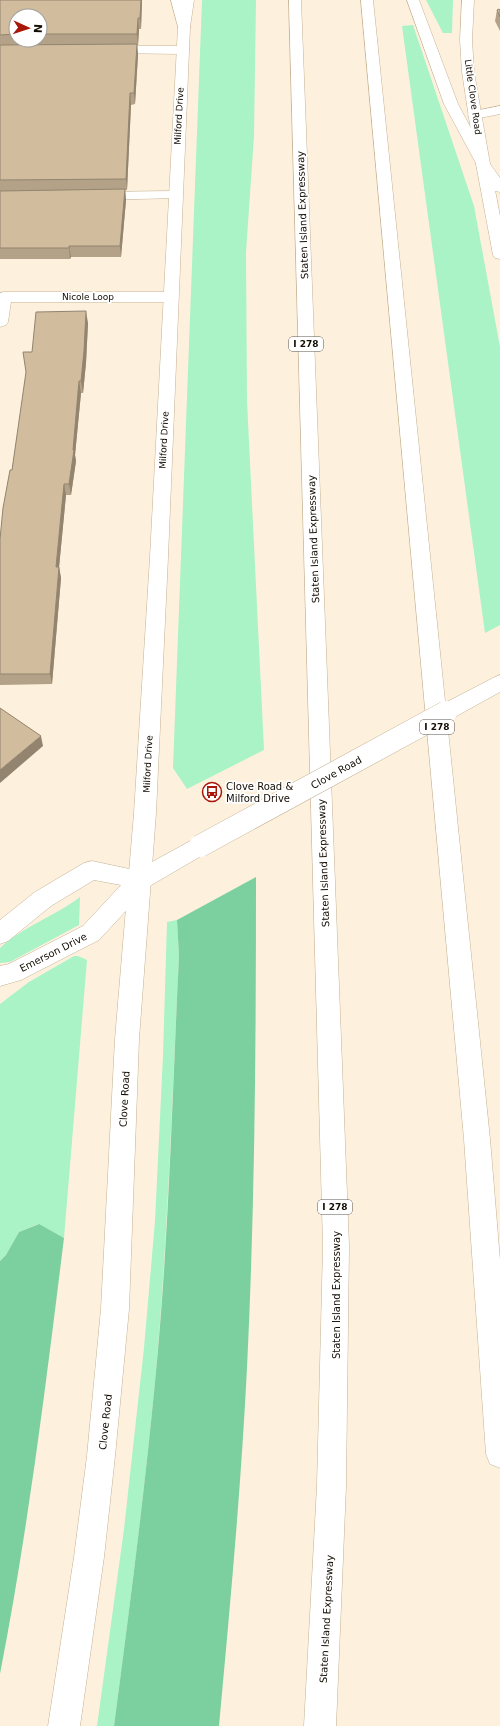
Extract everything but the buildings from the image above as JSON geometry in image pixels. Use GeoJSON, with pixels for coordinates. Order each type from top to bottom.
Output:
{"type":"FeatureCollection","features":[{"type":"Feature","properties":{"kind":"main road","name":"Milford Drive"},"geometry":{"type":"LineString","coordinates":[[140,880],[146,798],[184,27],[177,0]]}},
{"type":"Feature","properties":{"kind":"main road"},"geometry":{"type":"LineString","coordinates":[[184,27],[188,0]]}},
{"type":"Feature","properties":{"kind":"main road","name":"Staten Island Expressway"},"geometry":{"type":"LineString","coordinates":[[295,0],[336,1246],[334,1444],[320,1726]]}},
{"type":"Feature","properties":{"kind":"main road","name":"I 278"},"geometry":{"type":"LineString","coordinates":[[367,0],[477,1139],[500,1454]]}},
{"type":"Feature","properties":{"kind":"main road"},"geometry":{"type":"LineString","coordinates":[[413,0],[451,104],[483,164],[500,254]]}},
{"type":"Feature","properties":{"kind":"main road","name":"Little Clove Road"},"geometry":{"type":"LineString","coordinates":[[468,0],[467,55],[483,164],[500,188]]}},
{"type":"Feature","properties":{"kind":"main road"},"geometry":{"type":"LineString","coordinates":[[94,50],[183,50]]}},
{"type":"Feature","properties":{"kind":"main road"},"geometry":{"type":"LineString","coordinates":[[475,115],[500,110]]}},
{"type":"Feature","properties":{"kind":"main road"},"geometry":{"type":"LineString","coordinates":[[83,196],[175,195]]}},
{"type":"Feature","properties":{"kind":"main road","name":"Nicole Loop"},"geometry":{"type":"LineString","coordinates":[[0,322],[2,298],[171,297]]}},
{"type":"Feature","properties":{"kind":"main road","name":"Clove Road"},"geometry":{"type":"LineString","coordinates":[[64,1726],[89,1557],[116,1309],[127,1039],[140,880],[500,683]]}},
{"type":"Feature","properties":{"kind":"main road"},"geometry":{"type":"LineString","coordinates":[[0,934],[43,899],[92,870],[140,880]]}},
{"type":"Feature","properties":{"kind":"main road","name":"Emerson Drive"},"geometry":{"type":"LineString","coordinates":[[0,976],[13,973],[91,933],[140,880]]}},
{"type":"Feature","properties":{"kind":"green space"},"geometry":{"type":"Polygon","coordinates":[[[202,0],[256,0],[254,136],[246,252],[247,401],[264,750],[187,789],[173,768],[202,0]]]}},
{"type":"Feature","properties":{"kind":"green space"},"geometry":{"type":"Polygon","coordinates":[[[426,0],[453,0],[452,33],[443,33],[426,0]]]}},
{"type":"Feature","properties":{"kind":"green space"},"geometry":{"type":"Polygon","coordinates":[[[413,25],[474,206],[500,347],[500,625],[485,633],[402,26],[413,25]]]}},
{"type":"Feature","properties":{"kind":"green space"},"geometry":{"type":"Polygon","coordinates":[[[256,877],[256,1000],[250,1307],[245,1413],[219,1726],[114,1726],[151,1425],[160,1329],[170,1169],[179,956],[177,920],[256,877]]]}},
{"type":"Feature","properties":{"kind":"green space"},"geometry":{"type":"Polygon","coordinates":[[[80,897],[79,925],[10,962],[0,963],[0,948],[9,940],[80,897]]]}},
{"type":"Feature","properties":{"kind":"green space"},"geometry":{"type":"Polygon","coordinates":[[[177,920],[179,956],[169,1169],[163,1276],[151,1425],[114,1726],[97,1726],[124,1529],[144,1348],[155,1221],[163,1055],[167,922],[177,920]]]}},
{"type":"Feature","properties":{"kind":"green space"},"geometry":{"type":"Polygon","coordinates":[[[74,956],[87,960],[64,1238],[38,1224],[19,1232],[6,1255],[0,1261],[0,1004],[29,982],[74,956]]]}},
{"type":"Feature","properties":{"kind":"green space"},"geometry":{"type":"Polygon","coordinates":[[[39,1224],[64,1238],[28,1511],[0,1674],[0,1261],[6,1255],[19,1232],[39,1224]]]}},
{"type":"Feature","properties":{"kind":"place","name":"Clove Road & Milford Drive"},"geometry":{"type":"Point","coordinates":[212,792]}}]}
